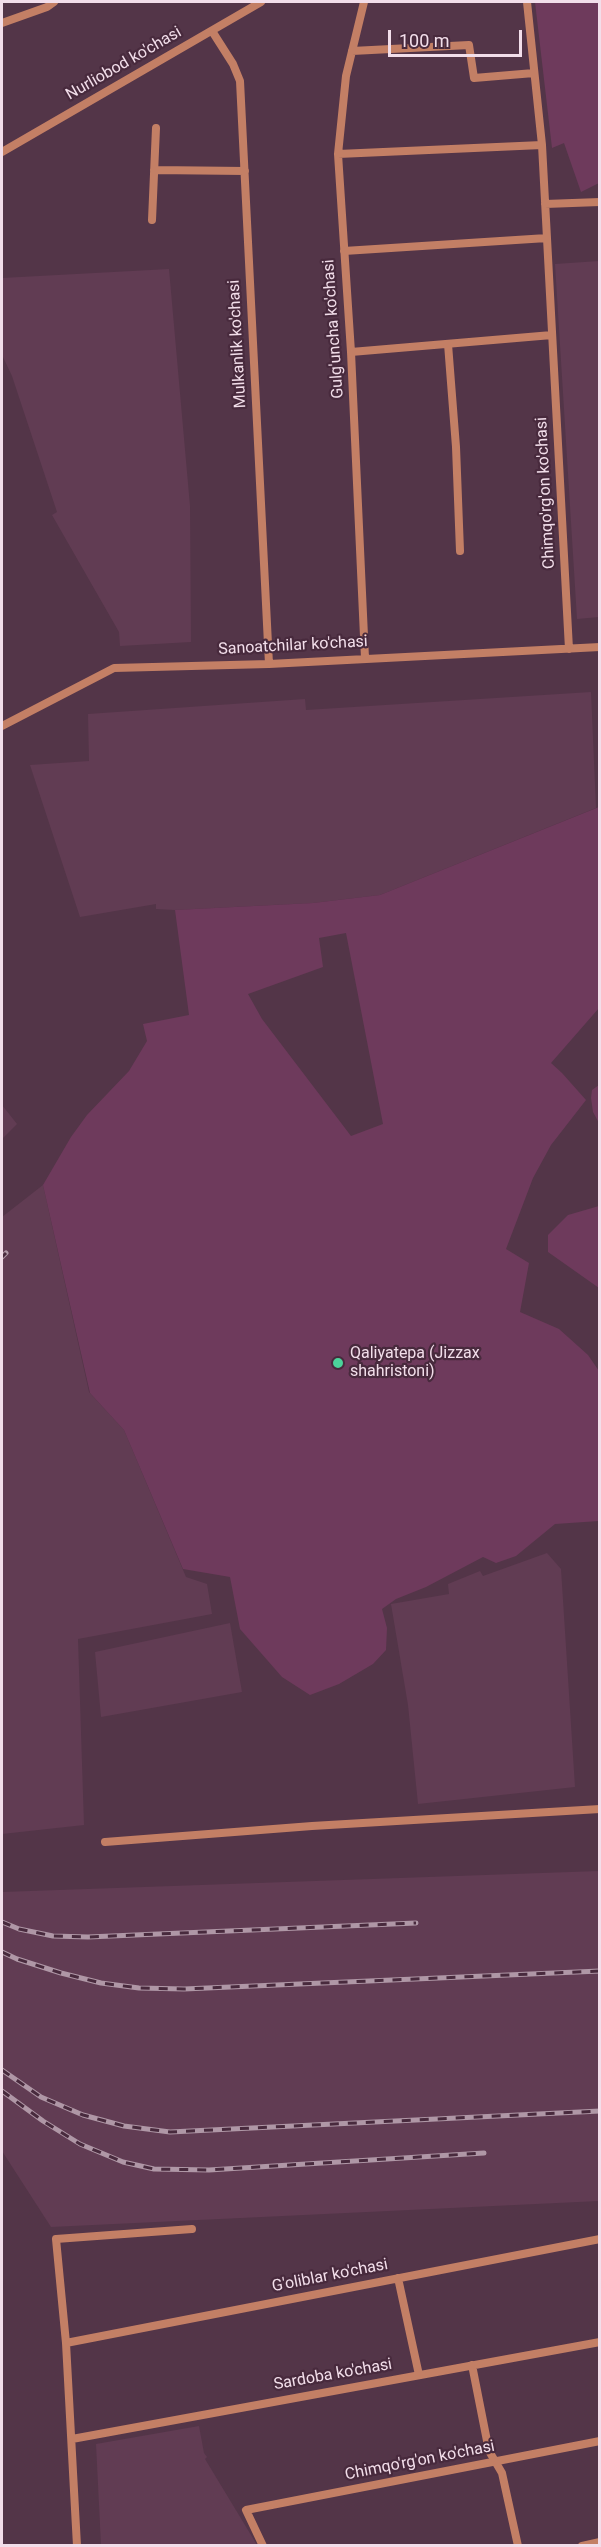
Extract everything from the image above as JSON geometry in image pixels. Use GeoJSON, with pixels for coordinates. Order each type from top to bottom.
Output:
{"type":"FeatureCollection","features":[{"type":"Feature","properties":{"kind":"street"},"geometry":{"type":"LineString","coordinates":[[2,23],[47,7],[54,2]]}},
{"type":"Feature","properties":{"kind":"street","name":"Nurliobod ko'chasi"},"geometry":{"type":"LineString","coordinates":[[2,152],[261,2]]}},
{"type":"Feature","properties":{"kind":"street","name":"Gulg'uncha ko'chasi"},"geometry":{"type":"LineString","coordinates":[[364,2],[346,76],[339,154],[365,658]]}},
{"type":"Feature","properties":{"kind":"street","name":"Chimqo'rg'on ko'chasi"},"geometry":{"type":"LineString","coordinates":[[527,2],[542,145],[569,649]]}},
{"type":"Feature","properties":{"kind":"street","name":"Mulkanlik ko'chasi"},"geometry":{"type":"LineString","coordinates":[[212,31],[233,64],[240,81],[269,664]]}},
{"type":"Feature","properties":{"kind":"street"},"geometry":{"type":"LineString","coordinates":[[352,51],[469,45],[474,78],[534,74]]}},
{"type":"Feature","properties":{"kind":"street"},"geometry":{"type":"LineString","coordinates":[[152,220],[156,128]]}},
{"type":"Feature","properties":{"kind":"street"},"geometry":{"type":"LineString","coordinates":[[339,154],[542,145]]}},
{"type":"Feature","properties":{"kind":"street"},"geometry":{"type":"LineString","coordinates":[[154,170],[245,171]]}},
{"type":"Feature","properties":{"kind":"street"},"geometry":{"type":"LineString","coordinates":[[545,204],[600,202]]}},
{"type":"Feature","properties":{"kind":"street"},"geometry":{"type":"LineString","coordinates":[[344,251],[547,238]]}},
{"type":"Feature","properties":{"kind":"street"},"geometry":{"type":"LineString","coordinates":[[351,352],[552,335]]}},
{"type":"Feature","properties":{"kind":"street"},"geometry":{"type":"LineString","coordinates":[[448,344],[456,447],[460,551]]}},
{"type":"Feature","properties":{"kind":"street","name":"Sanoatchilar ko'chasi"},"geometry":{"type":"LineString","coordinates":[[2,726],[114,668],[269,664],[600,647]]}},
{"type":"Feature","properties":{"kind":"street"},"geometry":{"type":"LineString","coordinates":[[105,1842],[312,1826],[600,1809]]}},
{"type":"Feature","properties":{"kind":"street"},"geometry":{"type":"LineString","coordinates":[[77,2546],[66,2343],[56,2239],[192,2229]]}},
{"type":"Feature","properties":{"kind":"street","name":"G'oliblar ko'chasi"},"geometry":{"type":"LineString","coordinates":[[66,2343],[600,2240]]}},
{"type":"Feature","properties":{"kind":"street"},"geometry":{"type":"LineString","coordinates":[[398,2278],[419,2375]]}},
{"type":"Feature","properties":{"kind":"street","name":"Sardoba ko'chasi"},"geometry":{"type":"LineString","coordinates":[[72,2439],[600,2342]]}},
{"type":"Feature","properties":{"kind":"street"},"geometry":{"type":"LineString","coordinates":[[472,2365],[489,2451],[497,2461],[502,2473],[518,2546]]}},
{"type":"Feature","properties":{"kind":"street","name":"Chimqo'rg'on ko'chasi"},"geometry":{"type":"LineString","coordinates":[[263,2546],[246,2510],[600,2441]]}},
{"type":"Feature","properties":{"kind":"street"},"geometry":{"type":"LineString","coordinates":[[582,2546],[600,2542]]}},
{"type":"Feature","properties":{"kind":"shaded area"},"geometry":{"type":"Polygon","coordinates":[[[535,2],[599,2],[599,183],[581,192],[564,143],[552,148],[535,2]]]}},
{"type":"Feature","properties":{"kind":"shaded area"},"geometry":{"type":"Polygon","coordinates":[[[599,261],[599,617],[577,619],[555,264],[599,261]]]}},
{"type":"Feature","properties":{"kind":"shaded area"},"geometry":{"type":"Polygon","coordinates":[[[169,269],[190,506],[191,642],[120,646],[119,632],[52,515],[57,512],[12,376],[2,355],[2,278],[169,269]]]}},
{"type":"Feature","properties":{"kind":"shaded area"},"geometry":{"type":"Polygon","coordinates":[[[591,692],[596,808],[380,895],[313,903],[175,910],[156,909],[156,904],[80,917],[30,765],[89,761],[88,714],[305,699],[306,710],[591,692]]]}},
{"type":"Feature","properties":{"kind":"shaded area","name":"Qaliyatepa (Jizzax shahristoni)"},"geometry":{"type":"Polygon","coordinates":[[[599,807],[599,1008],[551,1063],[586,1100],[551,1145],[533,1178],[506,1249],[529,1263],[520,1312],[559,1329],[588,1355],[599,1371],[599,1521],[555,1524],[516,1556],[496,1563],[483,1557],[426,1587],[396,1599],[382,1609],[387,1628],[386,1650],[373,1664],[339,1684],[310,1695],[282,1677],[240,1629],[230,1577],[183,1569],[124,1430],[90,1393],[43,1185],[71,1137],[87,1115],[129,1071],[147,1041],[143,1024],[189,1015],[175,910],[313,903],[380,895],[599,807]],[[346,933],[319,938],[323,967],[248,994],[262,1019],[351,1136],[383,1124],[346,933]]]}},
{"type":"Feature","properties":{"kind":"shaded area"},"geometry":{"type":"Polygon","coordinates":[[[599,1085],[599,1123],[593,1112],[591,1098],[592,1090],[599,1085]]]}},
{"type":"Feature","properties":{"kind":"shaded area"},"geometry":{"type":"Polygon","coordinates":[[[2,1105],[17,1124],[2,1139],[2,1105]]]}},
{"type":"Feature","properties":{"kind":"shaded area"},"geometry":{"type":"Polygon","coordinates":[[[43,1185],[89,1392],[124,1430],[186,1577],[207,1584],[212,1614],[78,1639],[84,1825],[2,1834],[2,1217],[43,1185]]]}},
{"type":"Feature","properties":{"kind":"shaded area"},"geometry":{"type":"Polygon","coordinates":[[[600,1206],[599,1288],[548,1252],[548,1235],[568,1215],[600,1206]]]}},
{"type":"Feature","properties":{"kind":"shaded area"},"geometry":{"type":"Polygon","coordinates":[[[547,1553],[561,1569],[575,1787],[418,1804],[408,1705],[391,1604],[449,1594],[448,1584],[480,1571],[483,1576],[547,1553]]]}},
{"type":"Feature","properties":{"kind":"shaded area"},"geometry":{"type":"Polygon","coordinates":[[[230,1623],[242,1692],[101,1717],[95,1652],[230,1623]]]}},
{"type":"Feature","properties":{"kind":"shaded area"},"geometry":{"type":"Polygon","coordinates":[[[599,1871],[599,2201],[51,2227],[2,2151],[2,1892],[599,1871]]]}},
{"type":"Feature","properties":{"kind":"shaded area"},"geometry":{"type":"Polygon","coordinates":[[[199,2426],[204,2453],[207,2457],[205,2459],[257,2545],[101,2545],[96,2444],[199,2426]]]}},
{"type":"Feature","properties":{"kind":"railway"},"geometry":{"type":"LineString","coordinates":[[2,1257],[6,1253]]}},
{"type":"Feature","properties":{"kind":"railway"},"geometry":{"type":"LineString","coordinates":[[2,1922],[19,1929],[53,1936],[88,1937],[416,1923]]}},
{"type":"Feature","properties":{"kind":"railway"},"geometry":{"type":"LineString","coordinates":[[2,1952],[61,1973],[101,1983],[139,1988],[184,1989],[600,1971]]}},
{"type":"Feature","properties":{"kind":"railway"},"geometry":{"type":"LineString","coordinates":[[2,2070],[41,2097],[83,2115],[124,2126],[170,2132],[600,2111]]}},
{"type":"Feature","properties":{"kind":"railway"},"geometry":{"type":"LineString","coordinates":[[2,2091],[80,2144],[123,2162],[154,2169],[209,2170],[484,2153]]}},
{"type":"Feature","properties":{"kind":"place","name":"Qaliyatepa (Jizzax shahristoni)"},"geometry":{"type":"Point","coordinates":[338,1363]}}]}
